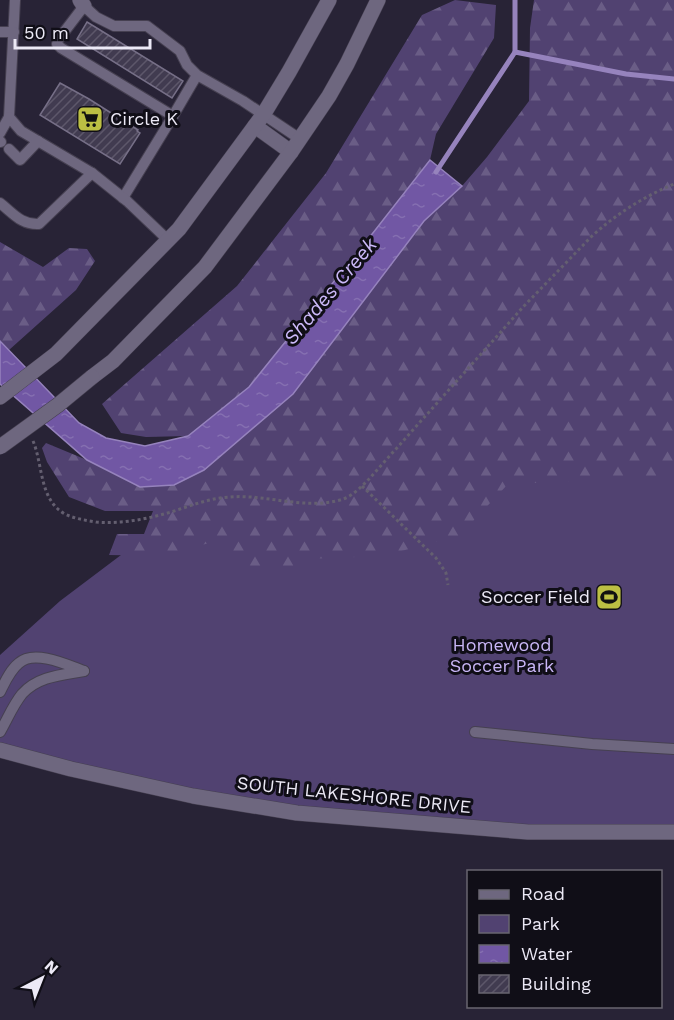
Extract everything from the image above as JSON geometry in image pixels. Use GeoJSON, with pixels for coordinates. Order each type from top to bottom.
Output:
{"type":"FeatureCollection","features":[{"type":"Feature","properties":{"kind":"main road"},"geometry":{"type":"LineString","coordinates":[[318,22],[319,0]]}},
{"type":"Feature","properties":{"kind":"main road"},"geometry":{"type":"LineString","coordinates":[[0,397],[61,350],[169,241],[259,121],[329,0]]}},
{"type":"Feature","properties":{"kind":"main road"},"geometry":{"type":"LineString","coordinates":[[0,447],[113,361],[205,267],[296,145],[329,96],[378,0]]}},
{"type":"Feature","properties":{"kind":"main road"},"geometry":{"type":"LineString","coordinates":[[259,121],[296,145]]}},
{"type":"Feature","properties":{"kind":"main road","name":"SOUTH LAKESHORE DRIVE"},"geometry":{"type":"LineString","coordinates":[[0,750],[71,769],[193,796],[297,813],[528,832],[674,832]]}},
{"type":"Feature","properties":{"kind":"lane"},"geometry":{"type":"LineString","coordinates":[[15,0],[9,117],[3,141],[20,160],[38,141]]}},
{"type":"Feature","properties":{"kind":"lane"},"geometry":{"type":"LineString","coordinates":[[173,116],[57,44],[82,3],[96,17],[114,26],[147,26],[180,51],[187,65],[197,75],[243,101],[259,121]]}},
{"type":"Feature","properties":{"kind":"lane"},"geometry":{"type":"LineString","coordinates":[[0,32],[14,32]]}},
{"type":"Feature","properties":{"kind":"lane"},"geometry":{"type":"LineString","coordinates":[[123,198],[197,75]]}},
{"type":"Feature","properties":{"kind":"lane"},"geometry":{"type":"LineString","coordinates":[[9,117],[21,131],[92,173],[169,241]]}},
{"type":"Feature","properties":{"kind":"lane"},"geometry":{"type":"LineString","coordinates":[[0,203],[21,221],[30,225],[39,224],[92,173]]}},
{"type":"Feature","properties":{"kind":"lane"},"geometry":{"type":"LineString","coordinates":[[0,692],[9,675],[21,660],[33,658],[58,661],[84,671],[50,677],[30,686],[21,695],[0,732]]}},
{"type":"Feature","properties":{"kind":"lane"},"geometry":{"type":"LineString","coordinates":[[475,732],[592,744],[674,748]]}},
{"type":"Feature","properties":{"kind":"path"},"geometry":{"type":"LineString","coordinates":[[30,437],[39,457],[48,496],[57,508],[73,518],[125,522],[164,514],[212,499],[233,496],[314,503],[340,500],[354,493],[385,462],[516,315],[602,226],[638,202],[674,184]]}},
{"type":"Feature","properties":{"kind":"path"},"geometry":{"type":"LineString","coordinates":[[362,486],[436,558],[446,573],[448,585]]}},
{"type":"Feature","properties":{"kind":"green space"},"geometry":{"type":"Polygon","coordinates":[[[455,0],[496,5],[494,38],[436,134],[430,160],[249,387],[188,436],[146,437],[121,433],[102,404],[237,286],[326,173],[422,15],[455,0]]]}},
{"type":"Feature","properties":{"kind":"green space"},"geometry":{"type":"Polygon","coordinates":[[[534,0],[674,0],[674,477],[508,484],[459,536],[382,556],[305,559],[285,573],[228,561],[216,541],[163,556],[109,555],[117,534],[144,534],[153,511],[105,511],[69,497],[47,462],[42,448],[46,443],[87,460],[140,487],[174,485],[424,221],[462,186],[529,101],[530,28],[534,0]]]}},
{"type":"Feature","properties":{"kind":"green space"},"geometry":{"type":"Polygon","coordinates":[[[0,242],[43,267],[69,248],[87,249],[95,261],[76,290],[9,350],[0,341],[0,242]]]}},
{"type":"Feature","properties":{"kind":"green space","name":"Homewood Soccer Park"},"geometry":{"type":"Polygon","coordinates":[[[674,443],[674,831],[451,825],[157,788],[0,748],[0,655],[60,601],[121,555],[422,502],[674,443]]]}},
{"type":"Feature","properties":{"kind":"water"},"geometry":{"type":"Polygon","coordinates":[[[430,160],[462,186],[424,221],[293,394],[204,470],[174,485],[140,487],[87,460],[0,384],[0,341],[79,423],[106,438],[145,446],[188,436],[249,387],[430,160]]]}},
{"type":"Feature","properties":{"kind":"building"},"geometry":{"type":"Polygon","coordinates":[[[87,22],[183,81],[172,98],[77,39],[87,22]]]}},
{"type":"Feature","properties":{"kind":"building"},"geometry":{"type":"Polygon","coordinates":[[[60,83],[138,130],[140,133],[120,164],[40,115],[60,83]]]}},
{"type":"Feature","properties":{"kind":"waterway"},"geometry":{"type":"LineString","coordinates":[[515,0],[515,52]]}},
{"type":"Feature","properties":{"kind":"waterway","name":"Shades Creek"},"geometry":{"type":"LineString","coordinates":[[436,172],[515,52],[626,74],[674,79]]}},
{"type":"Feature","properties":{"kind":"place","name":"Circle K"},"geometry":{"type":"Point","coordinates":[90,119]}},
{"type":"Feature","properties":{"kind":"place","name":"Soccer Field"},"geometry":{"type":"Point","coordinates":[609,597]}}]}
